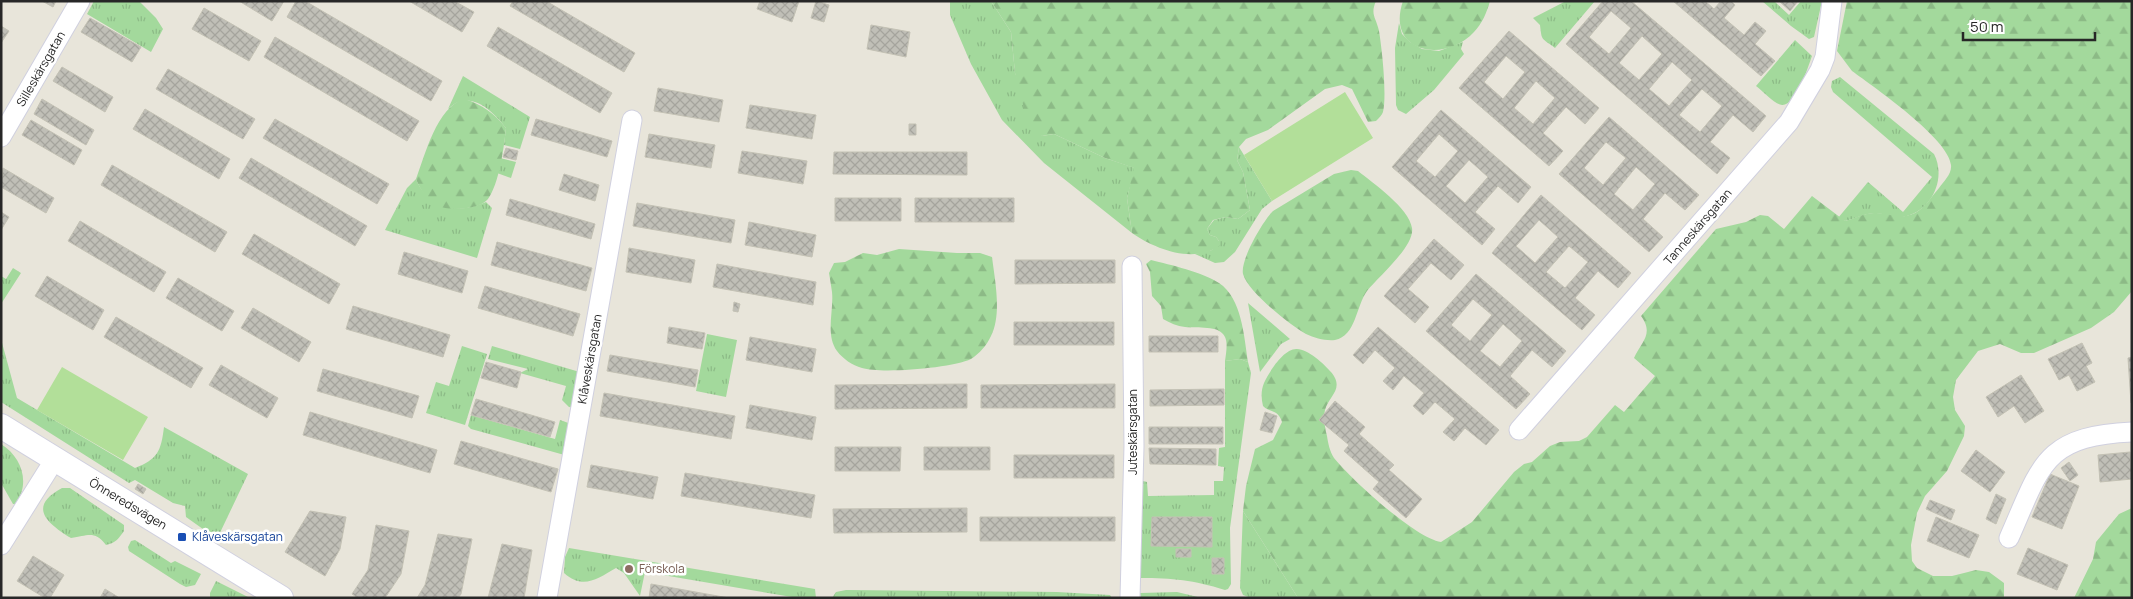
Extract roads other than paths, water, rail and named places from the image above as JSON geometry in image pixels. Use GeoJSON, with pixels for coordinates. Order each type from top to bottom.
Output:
{"type":"FeatureCollection","features":[{"type":"Feature","properties":{"kind":"street","name":"Silleskärsgatan"},"geometry":{"type":"LineString","coordinates":[[1,137],[80,1]]}},
{"type":"Feature","properties":{"kind":"street","name":"Tanneskärsgatan"},"geometry":{"type":"LineString","coordinates":[[1520,430],[1790,122],[1820,70],[1825,57],[1832,1]]}},
{"type":"Feature","properties":{"kind":"street","name":"Klåveskärsgatan"},"geometry":{"type":"LineString","coordinates":[[547,598],[632,120]]}},
{"type":"Feature","properties":{"kind":"street","name":"Juteskärsgatan"},"geometry":{"type":"LineString","coordinates":[[1130,598],[1134,446],[1132,266]]}},
{"type":"Feature","properties":{"kind":"street","name":"Önneredsvägen"},"geometry":{"type":"LineString","coordinates":[[1,426],[281,598]]}},
{"type":"Feature","properties":{"kind":"street"},"geometry":{"type":"LineString","coordinates":[[2009,538],[2032,485],[2051,457],[2064,446],[2081,438],[2132,432]]}},
{"type":"Feature","properties":{"kind":"street"},"geometry":{"type":"LineString","coordinates":[[1,545],[55,459]]}},
{"type":"Feature","properties":{"kind":"place","name":"Klåveskärsgatan"},"geometry":{"type":"Point","coordinates":[182,537]}},
{"type":"Feature","properties":{"kind":"place","name":"Förskola"},"geometry":{"type":"Point","coordinates":[629,569]}}]}
